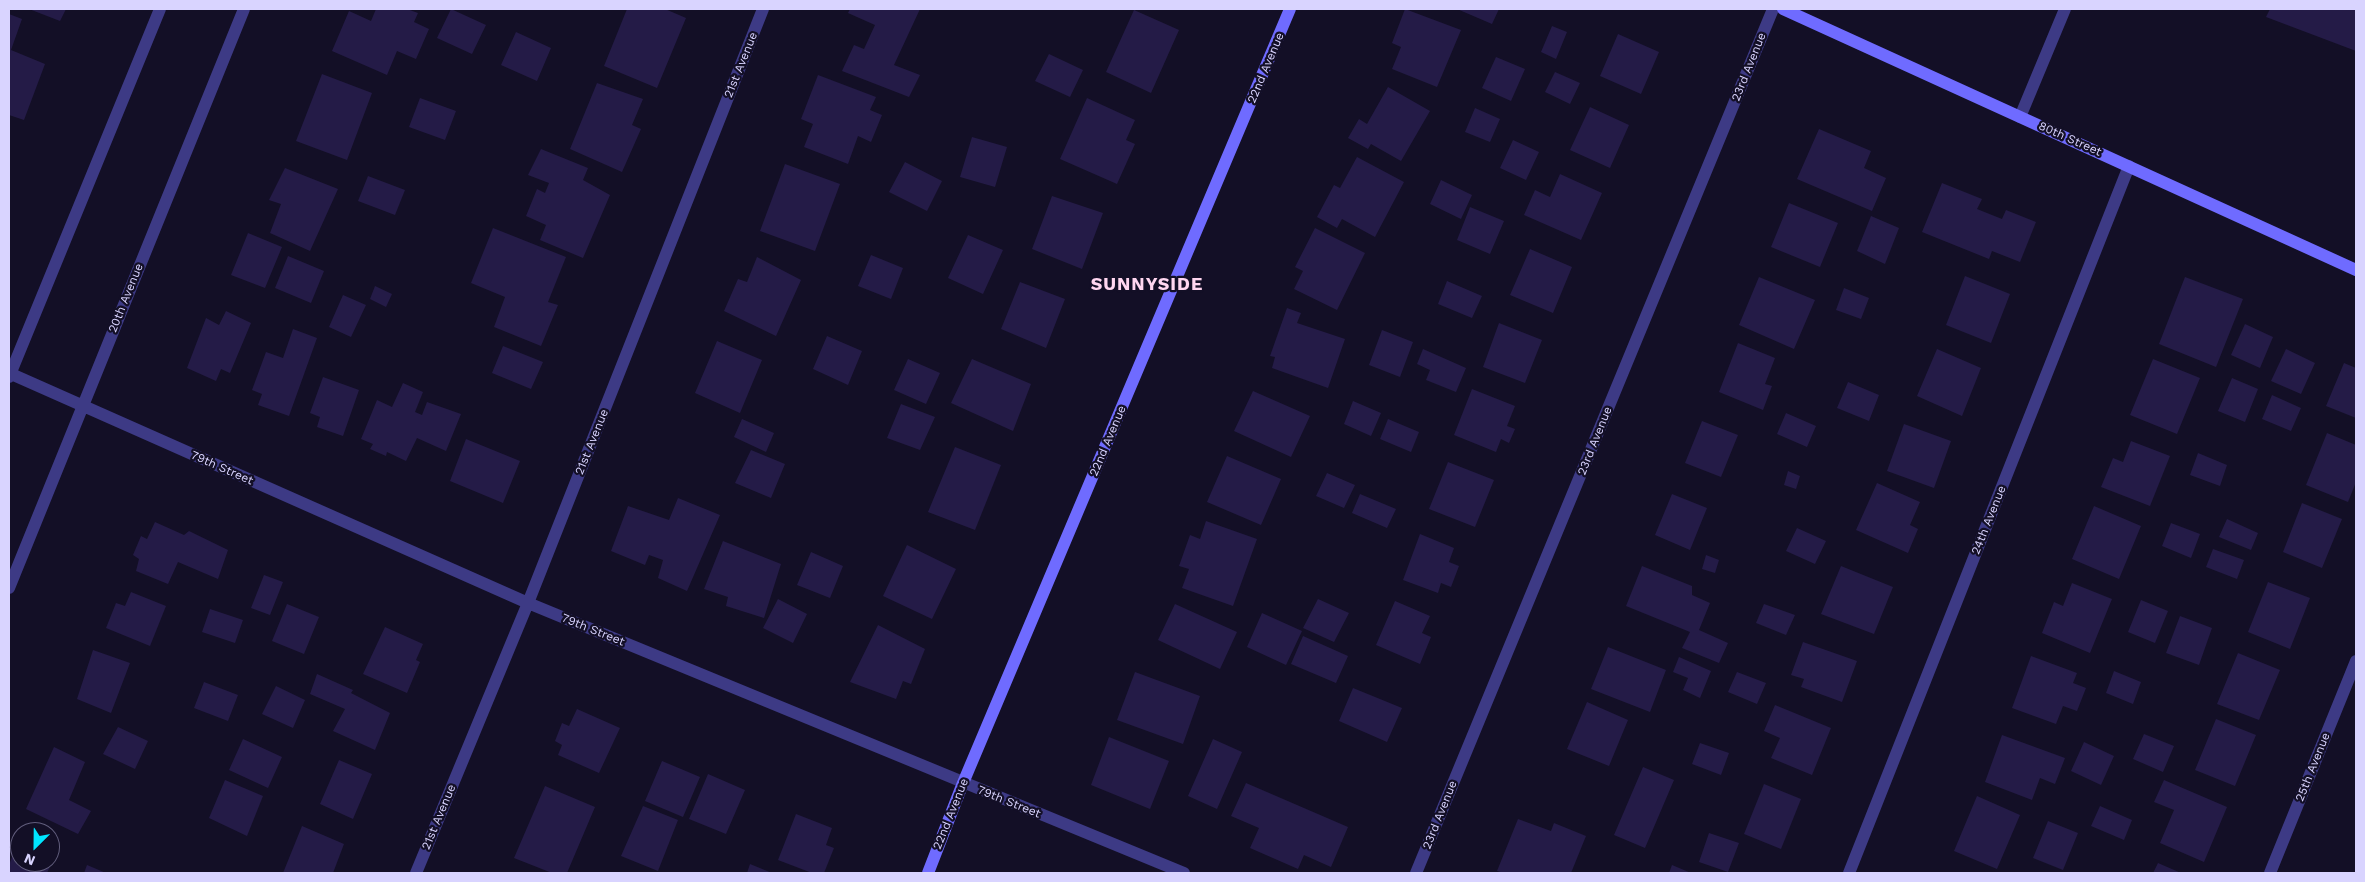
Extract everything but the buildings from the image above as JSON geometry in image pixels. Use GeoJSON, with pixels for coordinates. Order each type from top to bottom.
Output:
{"type":"FeatureCollection","features":[{"type":"Feature","properties":{"kind":"street"},"geometry":{"type":"LineString","coordinates":[[9,375],[160,9]]}},
{"type":"Feature","properties":{"kind":"street","name":"20th Avenue"},"geometry":{"type":"LineString","coordinates":[[9,588],[244,9]]}},
{"type":"Feature","properties":{"kind":"street","name":"21st Avenue"},"geometry":{"type":"LineString","coordinates":[[416,873],[528,603],[763,9]]}},
{"type":"Feature","properties":{"kind":"street","name":"22nd Avenue"},"geometry":{"type":"LineString","coordinates":[[928,873],[964,783],[1290,9]]}},
{"type":"Feature","properties":{"kind":"street","name":"23rd Avenue"},"geometry":{"type":"LineString","coordinates":[[1416,873],[1773,9]]}},
{"type":"Feature","properties":{"kind":"street","name":"80th Street"},"geometry":{"type":"LineString","coordinates":[[1783,9],[2356,270]]}},
{"type":"Feature","properties":{"kind":"street"},"geometry":{"type":"LineString","coordinates":[[2020,117],[2065,9]]}},
{"type":"Feature","properties":{"kind":"street","name":"24th Avenue"},"geometry":{"type":"LineString","coordinates":[[1850,873],[2129,166]]}},
{"type":"Feature","properties":{"kind":"street","name":"79th Street"},"geometry":{"type":"LineString","coordinates":[[9,375],[528,603],[1184,873]]}},
{"type":"Feature","properties":{"kind":"street","name":"25th Avenue"},"geometry":{"type":"LineString","coordinates":[[2270,873],[2356,661]]}},
{"type":"Feature","properties":{"kind":"district","name":"SUNNYSIDE"},"geometry":{"type":"Point","coordinates":[1147,285]}}]}
